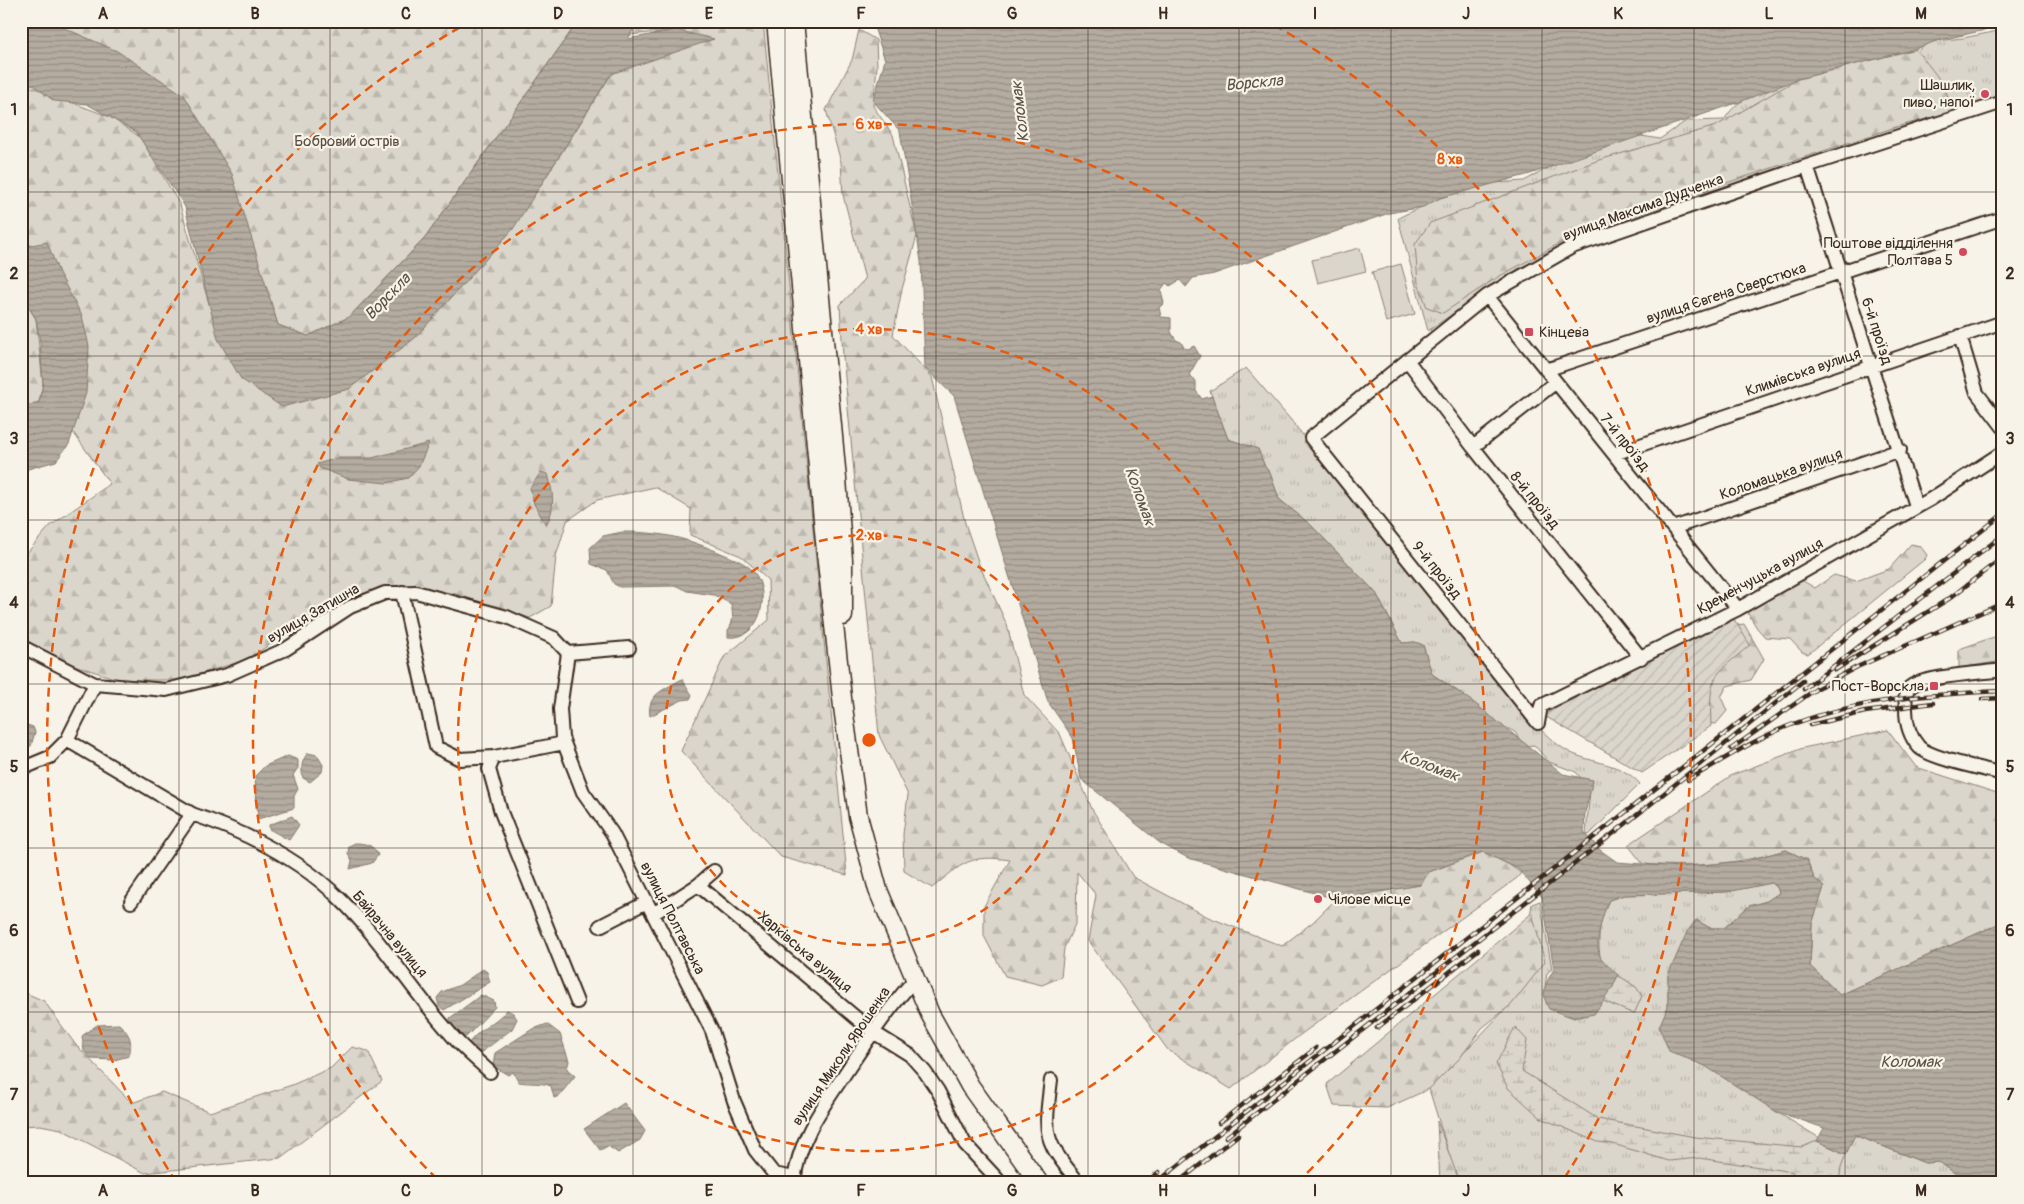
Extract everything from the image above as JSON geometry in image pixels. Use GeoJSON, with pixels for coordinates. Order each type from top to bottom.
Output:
{"type":"FeatureCollection","features":[{"type":"Feature","properties":{"kind":"highway"},"geometry":{"type":"LineString","coordinates":[[776,21],[843,707],[858,816],[878,890],[914,980],[970,1086],[1039,1183]]}},
{"type":"Feature","properties":{"kind":"highway"},"geometry":{"type":"LineString","coordinates":[[794,21],[808,154],[843,560],[843,707]]}},
{"type":"Feature","properties":{"kind":"street","name":"вулиця Максима Дудченка"},"geometry":{"type":"LineString","coordinates":[[1311,438],[1486,296],[1572,247],[1807,166],[2003,102]]}},
{"type":"Feature","properties":{"kind":"street","name":"6-й проїзд"},"geometry":{"type":"LineString","coordinates":[[1807,166],[1840,272],[1900,450],[1916,506]]}},
{"type":"Feature","properties":{"kind":"street","name":"вулиця Євгена Сверстюка"},"geometry":{"type":"LineString","coordinates":[[1546,370],[2003,218]]}},
{"type":"Feature","properties":{"kind":"street","name":"7-й проїзд"},"geometry":{"type":"LineString","coordinates":[[1486,296],[1738,609]]}},
{"type":"Feature","properties":{"kind":"street","name":"Климівська вулиця"},"geometry":{"type":"LineString","coordinates":[[1614,454],[2003,322]]}},
{"type":"Feature","properties":{"kind":"street"},"geometry":{"type":"LineString","coordinates":[[1960,336],[1977,393],[2003,427]]}},
{"type":"Feature","properties":{"kind":"street","name":"8-й проїзд"},"geometry":{"type":"LineString","coordinates":[[1406,360],[1641,658]]}},
{"type":"Feature","properties":{"kind":"street"},"geometry":{"type":"LineString","coordinates":[[1473,447],[1556,382]]}},
{"type":"Feature","properties":{"kind":"street","name":"9-й проїзд"},"geometry":{"type":"LineString","coordinates":[[1311,438],[1538,723]]}},
{"type":"Feature","properties":{"kind":"street","name":"Коломацька вулиця"},"geometry":{"type":"LineString","coordinates":[[1673,528],[1900,450]]}},
{"type":"Feature","properties":{"kind":"street","name":"Кременчуцька вулиця"},"geometry":{"type":"LineString","coordinates":[[1538,723],[1541,706],[1738,609],[1931,499],[2003,452]]}},
{"type":"Feature","properties":{"kind":"street"},"geometry":{"type":"LineString","coordinates":[[402,592],[436,747],[460,759],[494,757],[564,744]]}},
{"type":"Feature","properties":{"kind":"street","name":"вулиця Затишна"},"geometry":{"type":"LineString","coordinates":[[94,684],[166,690],[227,675],[286,649],[350,607],[384,593],[416,592],[507,616],[554,638],[568,653]]}},
{"type":"Feature","properties":{"kind":"street"},"geometry":{"type":"LineString","coordinates":[[21,646],[94,684],[67,740],[50,757],[21,768]]}},
{"type":"Feature","properties":{"kind":"street"},"geometry":{"type":"LineString","coordinates":[[568,653],[629,648]]}},
{"type":"Feature","properties":{"kind":"street","name":"вулиця Полтавська"},"geometry":{"type":"LineString","coordinates":[[568,653],[560,709],[564,744],[583,792],[612,833],[712,1031],[734,1100],[755,1150],[774,1174],[794,1180]]}},
{"type":"Feature","properties":{"kind":"street"},"geometry":{"type":"LineString","coordinates":[[2003,670],[1928,679],[1910,686],[1906,692],[1905,699],[1910,734],[1921,749],[1945,759],[2003,774]]}},
{"type":"Feature","properties":{"kind":"street","name":"Байрачна вулиця"},"geometry":{"type":"LineString","coordinates":[[67,740],[192,814],[214,822],[287,857],[339,898],[370,930],[449,1033],[490,1072]]}},
{"type":"Feature","properties":{"kind":"street"},"geometry":{"type":"LineString","coordinates":[[494,757],[490,769],[501,812],[576,1002]]}},
{"type":"Feature","properties":{"kind":"street"},"geometry":{"type":"LineString","coordinates":[[131,902],[192,814]]}},
{"type":"Feature","properties":{"kind":"street"},"geometry":{"type":"LineString","coordinates":[[653,914],[698,885],[714,871]]}},
{"type":"Feature","properties":{"kind":"street","name":"Харківська вулиця"},"geometry":{"type":"LineString","coordinates":[[698,885],[873,1032],[910,1055],[938,1091],[965,1144],[980,1163],[1001,1183]]}},
{"type":"Feature","properties":{"kind":"street"},"geometry":{"type":"LineString","coordinates":[[600,926],[646,902]]}},
{"type":"Feature","properties":{"kind":"street","name":"вулиця Миколи Ярошенка"},"geometry":{"type":"LineString","coordinates":[[794,1180],[810,1125],[873,1032],[914,980]]}},
{"type":"Feature","properties":{"kind":"street"},"geometry":{"type":"LineString","coordinates":[[1051,1080],[1046,1121],[1050,1144],[1079,1183]]}},
{"type":"Feature","properties":{"kind":"green space","name":"Бобровий острів"},"geometry":{"type":"Polygon","coordinates":[[[66,21],[575,21],[574,27],[425,238],[349,317],[308,336],[278,325],[264,282],[62,27],[66,21]]]}},
{"type":"Feature","properties":{"kind":"green space"},"geometry":{"type":"Polygon","coordinates":[[[638,21],[763,21],[847,875],[781,857],[681,751],[724,657],[769,620],[768,580],[741,556],[690,535],[691,509],[655,487],[597,500],[567,521],[556,556],[551,606],[530,618],[456,594],[417,588],[388,587],[335,608],[280,638],[246,660],[179,680],[120,680],[74,665],[21,638],[21,560],[50,526],[110,484],[73,432],[84,359],[21,251],[21,86],[24,84],[110,117],[140,137],[180,205],[212,314],[227,354],[258,391],[539,188],[609,78],[624,64],[676,30],[630,35],[638,21]]]}},
{"type":"Feature","properties":{"kind":"green space"},"geometry":{"type":"Polygon","coordinates":[[[859,30],[876,40],[877,67],[873,106],[893,135],[917,236],[902,289],[893,335],[932,377],[965,523],[979,564],[1007,625],[1024,695],[1060,734],[1092,809],[1133,877],[1208,917],[1282,946],[1313,922],[1336,899],[1420,885],[1429,872],[1483,852],[1508,864],[1521,873],[1517,878],[1300,1035],[1231,1089],[1168,1050],[1088,941],[1096,895],[1077,872],[1076,922],[1064,948],[1061,977],[1042,985],[1005,976],[984,936],[984,906],[1010,860],[985,858],[967,862],[932,888],[904,871],[903,834],[908,795],[879,735],[843,356],[840,305],[865,279],[843,195],[841,162],[826,110],[852,60],[859,30]]]}},
{"type":"Feature","properties":{"kind":"green space"},"geometry":{"type":"Polygon","coordinates":[[[2003,30],[2003,97],[1595,229],[1500,281],[1428,331],[1398,218],[1440,198],[1479,184],[1524,181],[1571,156],[1635,135],[1660,139],[1686,121],[1724,120],[1739,103],[1774,86],[1799,78],[1878,57],[1917,52],[1927,42],[1963,38],[2003,30]]]}},
{"type":"Feature","properties":{"kind":"green space"},"geometry":{"type":"Polygon","coordinates":[[[1915,49],[1943,86],[1952,112],[1896,127],[1584,230],[1498,277],[1443,313],[1427,307],[1418,283],[1415,244],[1430,223],[1599,160],[1716,126],[1798,79],[1915,49]]]}},
{"type":"Feature","properties":{"kind":"green space"},"geometry":{"type":"Polygon","coordinates":[[[1360,248],[1366,271],[1318,283],[1312,260],[1360,248]]]}},
{"type":"Feature","properties":{"kind":"green space"},"geometry":{"type":"Polygon","coordinates":[[[1401,264],[1415,314],[1386,322],[1372,272],[1401,264]]]}},
{"type":"Feature","properties":{"kind":"green space"},"geometry":{"type":"Polygon","coordinates":[[[21,295],[36,319],[43,384],[39,402],[27,406],[21,403],[21,295]]]}},
{"type":"Feature","properties":{"kind":"green space"},"geometry":{"type":"Polygon","coordinates":[[[1246,368],[1290,419],[1533,722],[1554,742],[1569,752],[1616,767],[1640,784],[1589,835],[1586,834],[1590,790],[1576,772],[1549,762],[1534,745],[1524,746],[1515,732],[1489,719],[1459,692],[1432,674],[1423,645],[1415,642],[1402,643],[1376,593],[1311,525],[1279,499],[1270,473],[1265,467],[1258,449],[1228,439],[1210,391],[1246,368]]]}},
{"type":"Feature","properties":{"kind":"green space"},"geometry":{"type":"Polygon","coordinates":[[[1911,544],[1920,546],[1927,555],[1925,559],[1808,654],[1802,652],[1790,639],[1765,637],[1746,610],[1798,578],[1815,588],[1834,575],[1856,581],[1889,569],[1911,544]]]}},
{"type":"Feature","properties":{"kind":"green space"},"geometry":{"type":"Polygon","coordinates":[[[1732,616],[1750,645],[1720,671],[1715,678],[1711,696],[1711,726],[1642,773],[1543,715],[1732,616]]]}},
{"type":"Feature","properties":{"kind":"green space"},"geometry":{"type":"Polygon","coordinates":[[[1744,624],[1764,659],[1751,680],[1727,686],[1721,697],[1727,711],[1716,724],[1704,723],[1707,678],[1727,654],[1737,625],[1744,624]]]}},
{"type":"Feature","properties":{"kind":"green space"},"geometry":{"type":"Polygon","coordinates":[[[2003,634],[2003,661],[1959,668],[1959,649],[2003,634]]]}},
{"type":"Feature","properties":{"kind":"green space"},"geometry":{"type":"Polygon","coordinates":[[[1888,730],[1916,767],[2003,795],[2003,922],[1840,995],[1810,966],[1812,924],[1824,887],[1814,878],[1807,860],[1786,850],[1750,859],[1715,864],[1643,864],[1628,845],[1732,775],[1803,748],[1888,730]]]}},
{"type":"Feature","properties":{"kind":"green space"},"geometry":{"type":"Polygon","coordinates":[[[1771,883],[1777,887],[1779,893],[1767,901],[1749,906],[1724,928],[1710,928],[1696,920],[1668,975],[1668,1006],[1775,1111],[1846,1154],[1854,1135],[1925,1163],[1939,1162],[1962,1178],[1971,1177],[1985,1183],[1458,1183],[1429,1089],[1517,997],[1532,904],[1540,901],[1552,969],[1547,973],[1544,995],[1600,956],[1600,928],[1603,913],[1609,900],[1624,895],[1724,892],[1771,883]]]}},
{"type":"Feature","properties":{"kind":"green space"},"geometry":{"type":"Polygon","coordinates":[[[1532,913],[1545,962],[1512,1004],[1482,1028],[1460,1058],[1429,1089],[1387,1108],[1334,1106],[1327,1084],[1532,913]]]}},
{"type":"Feature","properties":{"kind":"green space"},"geometry":{"type":"Polygon","coordinates":[[[1618,975],[1636,987],[1642,996],[1634,1014],[1603,1001],[1618,975]]]}},
{"type":"Feature","properties":{"kind":"green space"},"geometry":{"type":"Polygon","coordinates":[[[21,991],[44,1001],[75,1044],[132,1103],[162,1092],[210,1112],[292,1085],[331,1068],[352,1047],[368,1051],[382,1081],[280,1158],[145,1173],[61,1129],[40,1125],[21,1126],[21,991]]]}},
{"type":"Feature","properties":{"kind":"green space"},"geometry":{"type":"Polygon","coordinates":[[[1515,1027],[1527,1040],[1522,1071],[1598,1119],[1695,1137],[1802,1147],[1817,1141],[1846,1154],[1841,1167],[1839,1183],[1796,1183],[1793,1172],[1699,1158],[1669,1161],[1613,1144],[1598,1142],[1541,1118],[1508,1088],[1496,1064],[1515,1027]]]}},
{"type":"Feature","properties":{"kind":"green space"},"geometry":{"type":"Polygon","coordinates":[[[1437,1121],[1458,1178],[1459,1183],[1440,1183],[1437,1121]]]}},
{"type":"Feature","properties":{"kind":"water","name":"Ворскла"},"geometry":{"type":"Polygon","coordinates":[[[29,21],[66,21],[62,27],[117,51],[184,95],[232,174],[278,325],[308,336],[349,317],[425,238],[574,27],[575,21],[638,21],[628,39],[676,30],[714,39],[611,74],[513,229],[415,338],[349,389],[282,407],[241,379],[218,339],[185,207],[136,132],[87,104],[54,101],[32,84],[21,90],[21,30],[29,21]]]}},
{"type":"Feature","properties":{"kind":"water"},"geometry":{"type":"Polygon","coordinates":[[[872,21],[2003,21],[2003,26],[1936,41],[1915,49],[1798,79],[1742,101],[1530,174],[1440,198],[1423,207],[1389,213],[1214,274],[1193,278],[1186,287],[1180,280],[1170,286],[1166,283],[1161,290],[1164,304],[1159,307],[1161,317],[1171,318],[1171,332],[1176,340],[1181,342],[1184,348],[1188,349],[1194,346],[1200,356],[1189,375],[1196,381],[1196,391],[1202,399],[1212,396],[1228,439],[1258,449],[1265,467],[1270,473],[1279,499],[1311,525],[1376,593],[1402,643],[1415,642],[1423,645],[1432,674],[1473,702],[1563,774],[1593,780],[1585,813],[1584,832],[1600,850],[1617,862],[1679,867],[1746,861],[1786,850],[1807,860],[1814,878],[1824,887],[1812,924],[1810,966],[1840,995],[2003,922],[2003,1183],[1985,1183],[1971,1177],[1962,1178],[1939,1162],[1925,1163],[1855,1135],[1846,1154],[1817,1141],[1824,1128],[1775,1111],[1705,1066],[1669,1051],[1659,1027],[1668,1006],[1668,975],[1687,932],[1696,920],[1710,928],[1724,928],[1749,906],[1767,901],[1779,893],[1777,887],[1772,883],[1727,892],[1624,895],[1609,900],[1604,912],[1598,946],[1601,958],[1618,975],[1613,987],[1594,1014],[1574,1018],[1549,1009],[1546,1003],[1544,993],[1546,984],[1554,969],[1542,897],[1518,869],[1483,852],[1429,872],[1420,885],[1336,899],[1188,858],[1160,843],[1081,779],[1073,738],[1048,702],[954,396],[925,368],[921,261],[900,131],[873,101],[885,60],[872,21]]]}},
{"type":"Feature","properties":{"kind":"water"},"geometry":{"type":"Polygon","coordinates":[[[47,242],[59,273],[82,316],[89,346],[86,393],[69,444],[56,461],[21,471],[21,403],[27,406],[39,402],[43,384],[40,342],[36,319],[21,294],[21,247],[47,242]]]}},
{"type":"Feature","properties":{"kind":"water"},"geometry":{"type":"Polygon","coordinates":[[[429,443],[419,466],[408,478],[386,483],[348,479],[320,468],[317,464],[338,458],[372,458],[429,443]]]}},
{"type":"Feature","properties":{"kind":"water"},"geometry":{"type":"Polygon","coordinates":[[[541,472],[548,474],[552,494],[551,512],[546,525],[534,504],[530,488],[541,472]]]}},
{"type":"Feature","properties":{"kind":"water"},"geometry":{"type":"Polygon","coordinates":[[[622,532],[650,533],[686,540],[710,548],[747,566],[759,580],[762,591],[760,613],[755,623],[748,631],[739,636],[728,637],[732,618],[731,604],[714,595],[687,591],[677,586],[620,587],[614,584],[607,570],[591,564],[590,548],[603,536],[622,532]]]}},
{"type":"Feature","properties":{"kind":"water"},"geometry":{"type":"Polygon","coordinates":[[[682,679],[692,695],[690,699],[682,700],[650,716],[651,702],[654,697],[682,679]]]}},
{"type":"Feature","properties":{"kind":"water"},"geometry":{"type":"Polygon","coordinates":[[[24,724],[33,727],[35,732],[31,746],[27,747],[21,744],[21,726],[24,724]]]}},
{"type":"Feature","properties":{"kind":"water"},"geometry":{"type":"Polygon","coordinates":[[[308,753],[317,755],[323,765],[322,772],[310,782],[303,778],[302,771],[303,762],[308,753]]]}},
{"type":"Feature","properties":{"kind":"water"},"geometry":{"type":"Polygon","coordinates":[[[288,756],[298,760],[298,768],[293,775],[298,789],[294,796],[294,808],[258,819],[255,776],[265,766],[288,756]]]}},
{"type":"Feature","properties":{"kind":"water"},"geometry":{"type":"Polygon","coordinates":[[[292,816],[299,825],[289,840],[269,829],[269,825],[292,816]]]}},
{"type":"Feature","properties":{"kind":"water"},"geometry":{"type":"Polygon","coordinates":[[[355,843],[369,845],[378,855],[372,863],[350,869],[352,861],[348,854],[349,846],[355,843]]]}},
{"type":"Feature","properties":{"kind":"water"},"geometry":{"type":"Polygon","coordinates":[[[483,969],[487,972],[490,982],[444,1010],[439,1006],[437,998],[442,992],[460,985],[483,969]]]}},
{"type":"Feature","properties":{"kind":"water"},"geometry":{"type":"Polygon","coordinates":[[[481,995],[494,1001],[495,1007],[466,1037],[461,1036],[450,1023],[450,1018],[481,995]]]}},
{"type":"Feature","properties":{"kind":"water"},"geometry":{"type":"Polygon","coordinates":[[[507,1010],[513,1013],[517,1019],[512,1029],[482,1052],[476,1051],[468,1044],[478,1034],[507,1010]]]}},
{"type":"Feature","properties":{"kind":"water"},"geometry":{"type":"Polygon","coordinates":[[[119,1024],[130,1038],[129,1056],[114,1060],[91,1059],[84,1051],[82,1036],[97,1025],[119,1024]]]}},
{"type":"Feature","properties":{"kind":"water"},"geometry":{"type":"Polygon","coordinates":[[[547,1024],[560,1034],[569,1061],[567,1069],[575,1076],[559,1096],[554,1098],[551,1086],[519,1082],[513,1072],[508,1075],[493,1066],[495,1053],[531,1030],[547,1024]]]}},
{"type":"Feature","properties":{"kind":"water"},"geometry":{"type":"Polygon","coordinates":[[[624,1103],[645,1131],[640,1140],[618,1153],[608,1146],[600,1150],[584,1129],[624,1103]]]}},
{"type":"Feature","properties":{"kind":"railway"},"geometry":{"type":"LineString","coordinates":[[1156,1183],[2003,514]]}},
{"type":"Feature","properties":{"kind":"railway"},"geometry":{"type":"LineString","coordinates":[[1804,689],[2003,535]]}},
{"type":"Feature","properties":{"kind":"railway"},"geometry":{"type":"LineString","coordinates":[[1835,670],[1950,598],[2003,557]]}},
{"type":"Feature","properties":{"kind":"railway"},"geometry":{"type":"LineString","coordinates":[[1731,749],[1816,689],[1857,667],[2003,603]]}},
{"type":"Feature","properties":{"kind":"railway"},"geometry":{"type":"LineString","coordinates":[[1226,1137],[1647,807],[1803,681]]}},
{"type":"Feature","properties":{"kind":"railway"},"geometry":{"type":"LineString","coordinates":[[1688,780],[1768,735],[1821,715],[1846,708],[1898,699],[2003,691]]}},
{"type":"Feature","properties":{"kind":"railway"},"geometry":{"type":"LineString","coordinates":[[1982,699],[2003,698]]}},
{"type":"Feature","properties":{"kind":"railway"},"geometry":{"type":"LineString","coordinates":[[1810,725],[1865,712],[1933,703]]}},
{"type":"Feature","properties":{"kind":"railway"},"geometry":{"type":"LineString","coordinates":[[1377,1028],[1478,950]]}},
{"type":"Feature","properties":{"kind":"railway"},"geometry":{"type":"LineString","coordinates":[[1219,1123],[1316,1048]]}},
{"type":"Feature","properties":{"kind":"railway"},"geometry":{"type":"LineString","coordinates":[[1177,1183],[1238,1135]]}},
{"type":"Feature","properties":{"kind":"railway"},"geometry":{"type":"LineString","coordinates":[[1145,1183],[1159,1172]]}},
{"type":"Feature","properties":{"kind":"place","name":"Шашлик, пиво, напої"},"geometry":{"type":"Point","coordinates":[1985,94]}},
{"type":"Feature","properties":{"kind":"place","name":"Поштове відділення Полтава 5"},"geometry":{"type":"Point","coordinates":[1963,252]}},
{"type":"Feature","properties":{"kind":"place","name":"Кінцева"},"geometry":{"type":"Point","coordinates":[1529,332]}},
{"type":"Feature","properties":{"kind":"place","name":"Пост-Ворскла"},"geometry":{"type":"Point","coordinates":[1934,686]}},
{"type":"Feature","properties":{"kind":"place","name":"Чілове місце"},"geometry":{"type":"Point","coordinates":[1318,899]}},
{"type":"Feature","properties":{"kind":"water label","name":"Коломак"},"geometry":{"type":"Point","coordinates":[1019,112]}},
{"type":"Feature","properties":{"kind":"water label","name":"Коломак"},"geometry":{"type":"Point","coordinates":[1141,496]}},
{"type":"Feature","properties":{"kind":"water label","name":"Коломак"},"geometry":{"type":"Point","coordinates":[1430,765]}},
{"type":"Feature","properties":{"kind":"water label","name":"Коломак"},"geometry":{"type":"Point","coordinates":[1911,1061]}}]}
